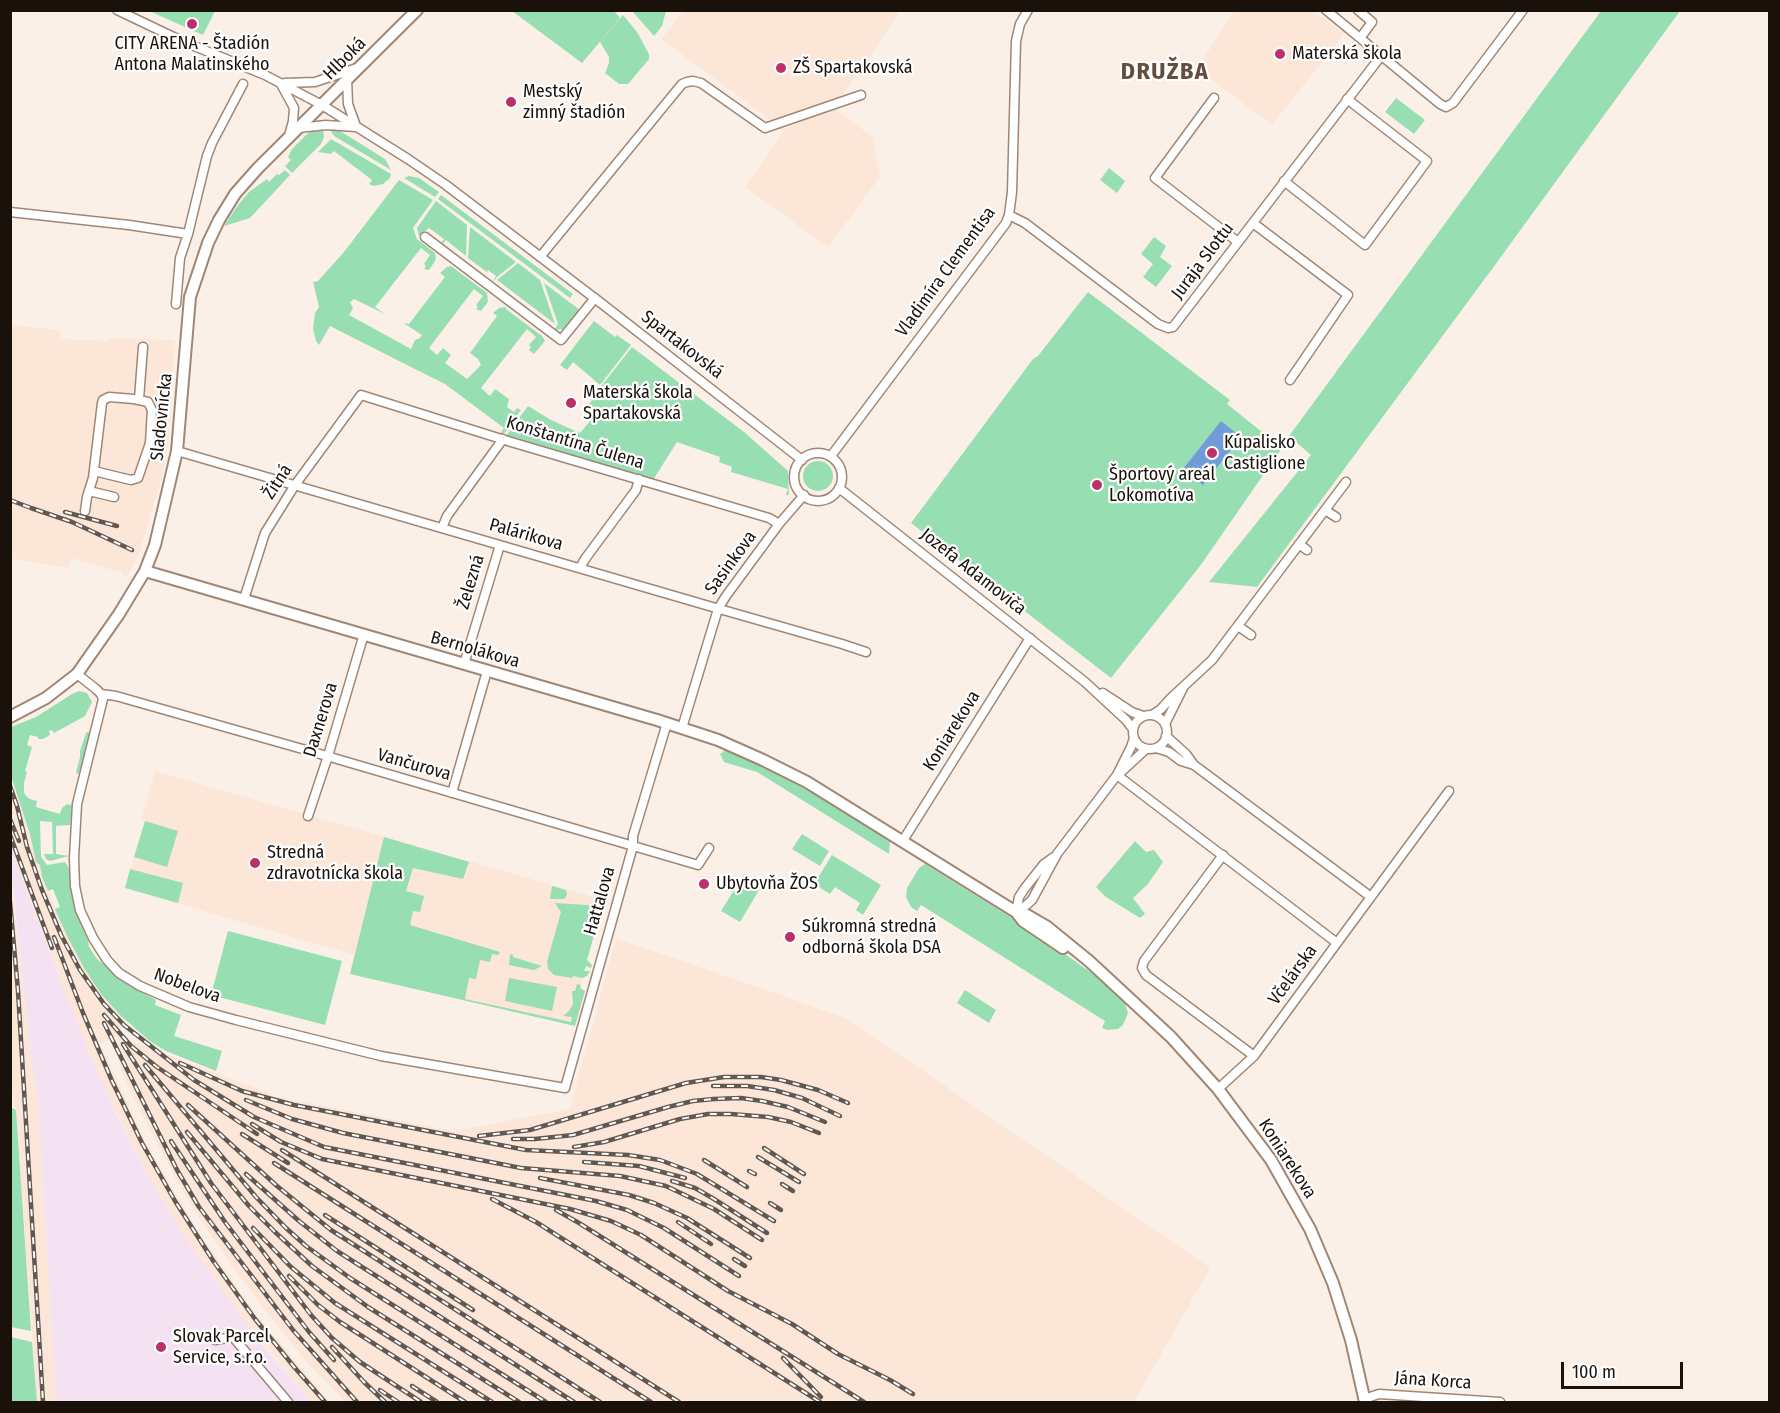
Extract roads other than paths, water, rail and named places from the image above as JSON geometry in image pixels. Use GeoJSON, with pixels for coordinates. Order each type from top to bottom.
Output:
{"type":"FeatureCollection","features":[{"type":"Feature","properties":{"kind":"street","name":"Spartakovská"},"geometry":{"type":"LineString","coordinates":[[117,10],[182,41],[244,65],[281,83],[322,105],[438,179],[802,460]]}},
{"type":"Feature","properties":{"kind":"street","name":"Vladimíra Clementisa"},"geometry":{"type":"LineString","coordinates":[[831,456],[1006,223],[1012,192],[1016,41],[1020,24],[1028,10]]}},
{"type":"Feature","properties":{"kind":"street"},"geometry":{"type":"LineString","coordinates":[[1326,10],[1446,107],[1453,103],[1523,10]]}},
{"type":"Feature","properties":{"kind":"street"},"geometry":{"type":"LineString","coordinates":[[1358,10],[1372,22],[1361,37]]}},
{"type":"Feature","properties":{"kind":"street","name":"Hlboká"},"geometry":{"type":"LineString","coordinates":[[322,105],[416,11]]}},
{"type":"Feature","properties":{"kind":"street","name":"Juraja Slottu"},"geometry":{"type":"LineString","coordinates":[[1009,215],[1024,223],[1158,324],[1168,328],[1176,323],[1381,56]]}},
{"type":"Feature","properties":{"kind":"street"},"geometry":{"type":"LineString","coordinates":[[289,137],[294,108],[281,83],[315,82],[360,66]]}},
{"type":"Feature","properties":{"kind":"street"},"geometry":{"type":"LineString","coordinates":[[298,128],[326,125],[357,127],[348,104],[347,79]]}},
{"type":"Feature","properties":{"kind":"street"},"geometry":{"type":"LineString","coordinates":[[540,257],[682,84],[697,81],[765,128],[861,95]]}},
{"type":"Feature","properties":{"kind":"street"},"geometry":{"type":"LineString","coordinates":[[176,304],[180,258],[207,156],[243,84]]}},
{"type":"Feature","properties":{"kind":"street"},"geometry":{"type":"LineString","coordinates":[[1214,98],[1155,178],[1238,242]]}},
{"type":"Feature","properties":{"kind":"street"},"geometry":{"type":"LineString","coordinates":[[1284,181],[1365,244],[1427,161],[1347,99]]}},
{"type":"Feature","properties":{"kind":"street","name":"Sladovnícka"},"geometry":{"type":"LineString","coordinates":[[10,717],[46,699],[77,674],[119,614],[145,571],[155,545],[177,451],[187,320],[190,297],[200,264],[213,231],[235,194],[322,105]]}},
{"type":"Feature","properties":{"kind":"street"},"geometry":{"type":"LineString","coordinates":[[10,212],[188,234]]}},
{"type":"Feature","properties":{"kind":"street"},"geometry":{"type":"LineString","coordinates":[[1252,223],[1348,295],[1290,380]]}},
{"type":"Feature","properties":{"kind":"street"},"geometry":{"type":"LineString","coordinates":[[425,237],[561,340],[595,298]]}},
{"type":"Feature","properties":{"kind":"street"},"geometry":{"type":"LineString","coordinates":[[139,399],[143,347]]}},
{"type":"Feature","properties":{"kind":"street","name":"Konštantína Čulena"},"geometry":{"type":"LineString","coordinates":[[361,395],[769,518],[779,524]]}},
{"type":"Feature","properties":{"kind":"street","name":"Žitná"},"geometry":{"type":"LineString","coordinates":[[244,599],[265,533],[295,485],[361,395]]}},
{"type":"Feature","properties":{"kind":"street"},"geometry":{"type":"LineString","coordinates":[[85,511],[94,471],[103,400],[109,397],[139,399],[148,402],[152,410],[150,443],[140,476],[131,480],[94,471]]}},
{"type":"Feature","properties":{"kind":"street"},"geometry":{"type":"LineString","coordinates":[[442,528],[447,516],[503,439]]}},
{"type":"Feature","properties":{"kind":"street","name":"Palárikova"},"geometry":{"type":"LineString","coordinates":[[177,451],[866,652]]}},
{"type":"Feature","properties":{"kind":"street"},"geometry":{"type":"LineString","coordinates":[[818,453],[831,456],[842,472],[839,488],[830,497],[811,500],[800,491],[795,480],[797,466],[808,455],[818,453]]}},
{"type":"Feature","properties":{"kind":"street"},"geometry":{"type":"LineString","coordinates":[[580,568],[636,490],[639,480]]}},
{"type":"Feature","properties":{"kind":"street"},"geometry":{"type":"LineString","coordinates":[[1016,912],[1032,900],[1058,854],[1117,775],[1131,747],[1136,721],[1161,710],[1212,660],[1346,482]]}},
{"type":"Feature","properties":{"kind":"street","name":"Jozefa Adamoviča"},"geometry":{"type":"LineString","coordinates":[[839,488],[1085,682],[1126,720],[1133,734]]}},
{"type":"Feature","properties":{"kind":"street"},"geometry":{"type":"LineString","coordinates":[[89,491],[114,497]]}},
{"type":"Feature","properties":{"kind":"street","name":"Sasinkova"},"geometry":{"type":"LineString","coordinates":[[682,728],[718,609],[779,524],[804,495]]}},
{"type":"Feature","properties":{"kind":"street"},"geometry":{"type":"LineString","coordinates":[[1325,510],[1336,517]]}},
{"type":"Feature","properties":{"kind":"street"},"geometry":{"type":"LineString","coordinates":[[1299,544],[1307,550]]}},
{"type":"Feature","properties":{"kind":"street","name":"Železná"},"geometry":{"type":"LineString","coordinates":[[464,664],[500,545]]}},
{"type":"Feature","properties":{"kind":"street","name":"Bernolákova"},"geometry":{"type":"LineString","coordinates":[[145,571],[667,723],[740,749],[790,773]]}},
{"type":"Feature","properties":{"kind":"street"},"geometry":{"type":"LineString","coordinates":[[1238,626],[1251,635]]}},
{"type":"Feature","properties":{"kind":"street","name":"Daxnerova"},"geometry":{"type":"LineString","coordinates":[[308,816],[364,634]]}},
{"type":"Feature","properties":{"kind":"street","name":"Koniarekova"},"geometry":{"type":"LineString","coordinates":[[902,842],[1030,638]]}},
{"type":"Feature","properties":{"kind":"street"},"geometry":{"type":"LineString","coordinates":[[452,793],[487,671]]}},
{"type":"Feature","properties":{"kind":"street"},"geometry":{"type":"LineString","coordinates":[[77,674],[101,694]]}},
{"type":"Feature","properties":{"kind":"street","name":"Jozefa Adamoviča"},"geometry":{"type":"LineString","coordinates":[[1085,682],[1132,712],[1148,716]]}},
{"type":"Feature","properties":{"kind":"street"},"geometry":{"type":"LineString","coordinates":[[1156,748],[1166,736],[1165,724],[1184,687]]}},
{"type":"Feature","properties":{"kind":"street","name":"Vančurova"},"geometry":{"type":"LineString","coordinates":[[101,694],[113,695],[328,756],[698,866],[709,849]]}},
{"type":"Feature","properties":{"kind":"street","name":"Nobelova"},"geometry":{"type":"LineString","coordinates":[[101,694],[103,705],[76,804],[74,877],[79,904],[87,926],[102,953],[119,973],[140,986],[189,1007],[236,1020],[381,1056],[565,1088]]}},
{"type":"Feature","properties":{"kind":"street"},"geometry":{"type":"LineString","coordinates":[[1148,716],[1161,719],[1165,724]]}},
{"type":"Feature","properties":{"kind":"street","name":"Hattalova"},"geometry":{"type":"LineString","coordinates":[[565,1088],[633,846],[633,836],[667,723]]}},
{"type":"Feature","properties":{"kind":"street"},"geometry":{"type":"LineString","coordinates":[[1133,734],[1137,744],[1168,752],[1181,761],[1194,765]]}},
{"type":"Feature","properties":{"kind":"street"},"geometry":{"type":"LineString","coordinates":[[1166,736],[1186,754],[1194,765],[1371,897]]}},
{"type":"Feature","properties":{"kind":"street"},"geometry":{"type":"LineString","coordinates":[[1117,775],[1146,748]]}},
{"type":"Feature","properties":{"kind":"street","name":"Koniarekova"},"geometry":{"type":"LineString","coordinates":[[790,773],[1001,902],[1016,912],[1023,921],[1106,978]]}},
{"type":"Feature","properties":{"kind":"street","name":"Včelárska"},"geometry":{"type":"LineString","coordinates":[[1117,775],[1337,943],[1254,1056],[1218,1089]]}},
{"type":"Feature","properties":{"kind":"street"},"geometry":{"type":"LineString","coordinates":[[1337,943],[1449,791]]}},
{"type":"Feature","properties":{"kind":"street"},"geometry":{"type":"LineString","coordinates":[[1016,912],[1019,897],[1044,864],[1058,854]]}},
{"type":"Feature","properties":{"kind":"street"},"geometry":{"type":"LineString","coordinates":[[1223,855],[1144,961],[1142,968],[1146,975],[1254,1056]]}},
{"type":"Feature","properties":{"kind":"street"},"geometry":{"type":"LineString","coordinates":[[1001,902],[1019,897]]}},
{"type":"Feature","properties":{"kind":"street"},"geometry":{"type":"LineString","coordinates":[[1032,900],[1037,921]]}},
{"type":"Feature","properties":{"kind":"street","name":"Koniarekova"},"geometry":{"type":"LineString","coordinates":[[1016,912],[1037,921],[1089,961],[1157,1022],[1218,1089],[1271,1160],[1310,1229],[1336,1292],[1351,1340],[1364,1401]]}},
{"type":"Feature","properties":{"kind":"street"},"geometry":{"type":"LineString","coordinates":[[215,1340],[233,1337],[288,1402]]}},
{"type":"Feature","properties":{"kind":"street","name":"Jána Korca"},"geometry":{"type":"LineString","coordinates":[[1364,1401],[1379,1394],[1500,1402]]}},
{"type":"Feature","properties":{"kind":"water","name":"Kúpalisko Castiglione"},"geometry":{"type":"Polygon","coordinates":[[[1221,421],[1241,437],[1203,485],[1183,469],[1221,421]]]}},
{"type":"Feature","properties":{"kind":"railway"},"geometry":{"type":"LineString","coordinates":[[10,500],[72,522],[132,550]]}},
{"type":"Feature","properties":{"kind":"railway"},"geometry":{"type":"LineString","coordinates":[[65,512],[117,526]]}},
{"type":"Feature","properties":{"kind":"railway"},"geometry":{"type":"LineString","coordinates":[[10,786],[42,890],[61,935],[80,970],[104,1004],[124,1025],[194,1080],[254,1117],[324,1147],[596,1201],[627,1210],[664,1228],[739,1276]]}},
{"type":"Feature","properties":{"kind":"railway"},"geometry":{"type":"LineString","coordinates":[[10,819],[19,841]]}},
{"type":"Feature","properties":{"kind":"railway"},"geometry":{"type":"LineString","coordinates":[[10,835],[52,948]]}},
{"type":"Feature","properties":{"kind":"railway"},"geometry":{"type":"LineString","coordinates":[[10,902],[18,991],[43,1402]]}},
{"type":"Feature","properties":{"kind":"railway"},"geometry":{"type":"LineString","coordinates":[[54,937],[112,1081],[142,1143],[175,1201],[214,1262],[255,1319],[325,1402]]}},
{"type":"Feature","properties":{"kind":"railway"},"geometry":{"type":"LineString","coordinates":[[104,1015],[131,1046],[157,1067],[257,1134]]}},
{"type":"Feature","properties":{"kind":"railway"},"geometry":{"type":"LineString","coordinates":[[104,1023],[177,1170],[199,1207],[293,1330],[357,1402]]}},
{"type":"Feature","properties":{"kind":"railway"},"geometry":{"type":"LineString","coordinates":[[123,1044],[211,1183],[311,1315],[332,1338],[360,1362],[421,1402]]}},
{"type":"Feature","properties":{"kind":"railway"},"geometry":{"type":"LineString","coordinates":[[180,1063],[242,1091],[294,1105],[526,1150],[628,1155],[660,1160],[697,1174],[774,1221]]}},
{"type":"Feature","properties":{"kind":"railway"},"geometry":{"type":"LineString","coordinates":[[145,1065],[256,1197],[306,1246],[350,1278],[546,1402]]}},
{"type":"Feature","properties":{"kind":"railway"},"geometry":{"type":"LineString","coordinates":[[479,1136],[530,1130],[686,1083],[724,1077],[761,1077],[781,1080],[818,1090],[848,1103]]}},
{"type":"Feature","properties":{"kind":"railway"},"geometry":{"type":"LineString","coordinates":[[713,1086],[747,1086],[774,1090],[802,1098],[840,1116]]}},
{"type":"Feature","properties":{"kind":"railway"},"geometry":{"type":"LineString","coordinates":[[513,1139],[573,1135],[668,1107],[714,1099],[741,1098],[762,1101],[788,1107],[825,1122]]}},
{"type":"Feature","properties":{"kind":"railway"},"geometry":{"type":"LineString","coordinates":[[246,1100],[292,1119],[343,1133],[521,1168],[620,1176],[666,1186],[714,1209],[762,1240]]}},
{"type":"Feature","properties":{"kind":"railway"},"geometry":{"type":"LineString","coordinates":[[188,1105],[277,1186],[331,1230],[600,1402]]}},
{"type":"Feature","properties":{"kind":"railway"},"geometry":{"type":"LineString","coordinates":[[574,1147],[604,1142],[680,1119],[708,1114],[768,1117],[791,1122],[819,1133]]}},
{"type":"Feature","properties":{"kind":"railway"},"geometry":{"type":"LineString","coordinates":[[252,1124],[281,1142],[322,1159],[570,1209],[611,1221],[641,1235],[728,1291],[792,1324],[838,1354],[913,1394]]}},
{"type":"Feature","properties":{"kind":"railway"},"geometry":{"type":"LineString","coordinates":[[187,1132],[249,1206],[312,1266],[368,1307],[519,1402]]}},
{"type":"Feature","properties":{"kind":"railway"},"geometry":{"type":"LineString","coordinates":[[242,1134],[288,1163]]}},
{"type":"Feature","properties":{"kind":"railway"},"geometry":{"type":"LineString","coordinates":[[171,1141],[225,1222],[309,1332],[334,1360]]}},
{"type":"Feature","properties":{"kind":"railway"},"geometry":{"type":"LineString","coordinates":[[764,1148],[804,1174]]}},
{"type":"Feature","properties":{"kind":"railway"},"geometry":{"type":"LineString","coordinates":[[282,1150],[679,1402]]}},
{"type":"Feature","properties":{"kind":"railway"},"geometry":{"type":"LineString","coordinates":[[758,1157],[799,1182]]}},
{"type":"Feature","properties":{"kind":"railway"},"geometry":{"type":"LineString","coordinates":[[704,1160],[747,1187]]}},
{"type":"Feature","properties":{"kind":"railway"},"geometry":{"type":"LineString","coordinates":[[584,1162],[639,1166],[685,1178]]}},
{"type":"Feature","properties":{"kind":"railway"},"geometry":{"type":"LineString","coordinates":[[274,1163],[651,1402]]}},
{"type":"Feature","properties":{"kind":"railway"},"geometry":{"type":"LineString","coordinates":[[749,1171],[755,1174]]}},
{"type":"Feature","properties":{"kind":"railway"},"geometry":{"type":"LineString","coordinates":[[246,1174],[337,1251],[574,1402]]}},
{"type":"Feature","properties":{"kind":"railway"},"geometry":{"type":"LineString","coordinates":[[540,1178],[629,1195],[654,1203],[687,1218],[750,1258]]}},
{"type":"Feature","properties":{"kind":"railway"},"geometry":{"type":"LineString","coordinates":[[672,1181],[695,1188],[767,1233]]}},
{"type":"Feature","properties":{"kind":"railway"},"geometry":{"type":"LineString","coordinates":[[782,1184],[793,1191]]}},
{"type":"Feature","properties":{"kind":"railway"},"geometry":{"type":"LineString","coordinates":[[492,1199],[536,1222],[820,1402]]}},
{"type":"Feature","properties":{"kind":"railway"},"geometry":{"type":"LineString","coordinates":[[770,1203],[781,1210]]}},
{"type":"Feature","properties":{"kind":"railway"},"geometry":{"type":"LineString","coordinates":[[556,1210],[864,1402]]}},
{"type":"Feature","properties":{"kind":"railway"},"geometry":{"type":"LineString","coordinates":[[325,1215],[473,1310]]}},
{"type":"Feature","properties":{"kind":"railway"},"geometry":{"type":"LineString","coordinates":[[678,1222],[711,1244]]}},
{"type":"Feature","properties":{"kind":"railway"},"geometry":{"type":"LineString","coordinates":[[253,1228],[291,1267],[335,1303],[492,1402]]}},
{"type":"Feature","properties":{"kind":"railway"},"geometry":{"type":"LineString","coordinates":[[734,1259],[745,1266]]}},
{"type":"Feature","properties":{"kind":"railway"},"geometry":{"type":"LineString","coordinates":[[289,1276],[318,1305],[340,1322],[465,1402]]}},
{"type":"Feature","properties":{"kind":"railway"},"geometry":{"type":"LineString","coordinates":[[332,1347],[385,1402]]}},
{"type":"Feature","properties":{"kind":"railway"},"geometry":{"type":"LineString","coordinates":[[783,1358],[821,1397]]}},
{"type":"Feature","properties":{"kind":"railway"},"geometry":{"type":"LineString","coordinates":[[412,1386],[437,1402]]}},
{"type":"Feature","properties":{"kind":"railway"},"geometry":{"type":"LineString","coordinates":[[380,1390],[398,1402]]}},
{"type":"Feature","properties":{"kind":"place","name":"CITY ARENA - Štadión Antona Malatinského"},"geometry":{"type":"Point","coordinates":[192,24]}},
{"type":"Feature","properties":{"kind":"place","name":"Materská škola"},"geometry":{"type":"Point","coordinates":[1280,54]}},
{"type":"Feature","properties":{"kind":"place","name":"ZŠ Spartakovská"},"geometry":{"type":"Point","coordinates":[781,68]}},
{"type":"Feature","properties":{"kind":"place","name":"Mestský zimný štadión"},"geometry":{"type":"Point","coordinates":[511,102]}},
{"type":"Feature","properties":{"kind":"place","name":"Materská škola Spartakovská"},"geometry":{"type":"Point","coordinates":[571,403]}},
{"type":"Feature","properties":{"kind":"place","name":"Kúpalisko Castiglione"},"geometry":{"type":"Point","coordinates":[1212,453]}},
{"type":"Feature","properties":{"kind":"place","name":"Športový areál Lokomotíva"},"geometry":{"type":"Point","coordinates":[1097,485]}},
{"type":"Feature","properties":{"kind":"place","name":"Stredná zdravotnícka škola"},"geometry":{"type":"Point","coordinates":[255,863]}},
{"type":"Feature","properties":{"kind":"place","name":"Ubytovňa ŽOS"},"geometry":{"type":"Point","coordinates":[704,884]}},
{"type":"Feature","properties":{"kind":"place","name":"Súkromná stredná odborná škola DSA"},"geometry":{"type":"Point","coordinates":[790,937]}},
{"type":"Feature","properties":{"kind":"place","name":"Slovak Parcel Service, s.r.o."},"geometry":{"type":"Point","coordinates":[161,1347]}},
{"type":"Feature","properties":{"kind":"district","name":"DRUŽBA"},"geometry":{"type":"Point","coordinates":[1165,72]}}]}
